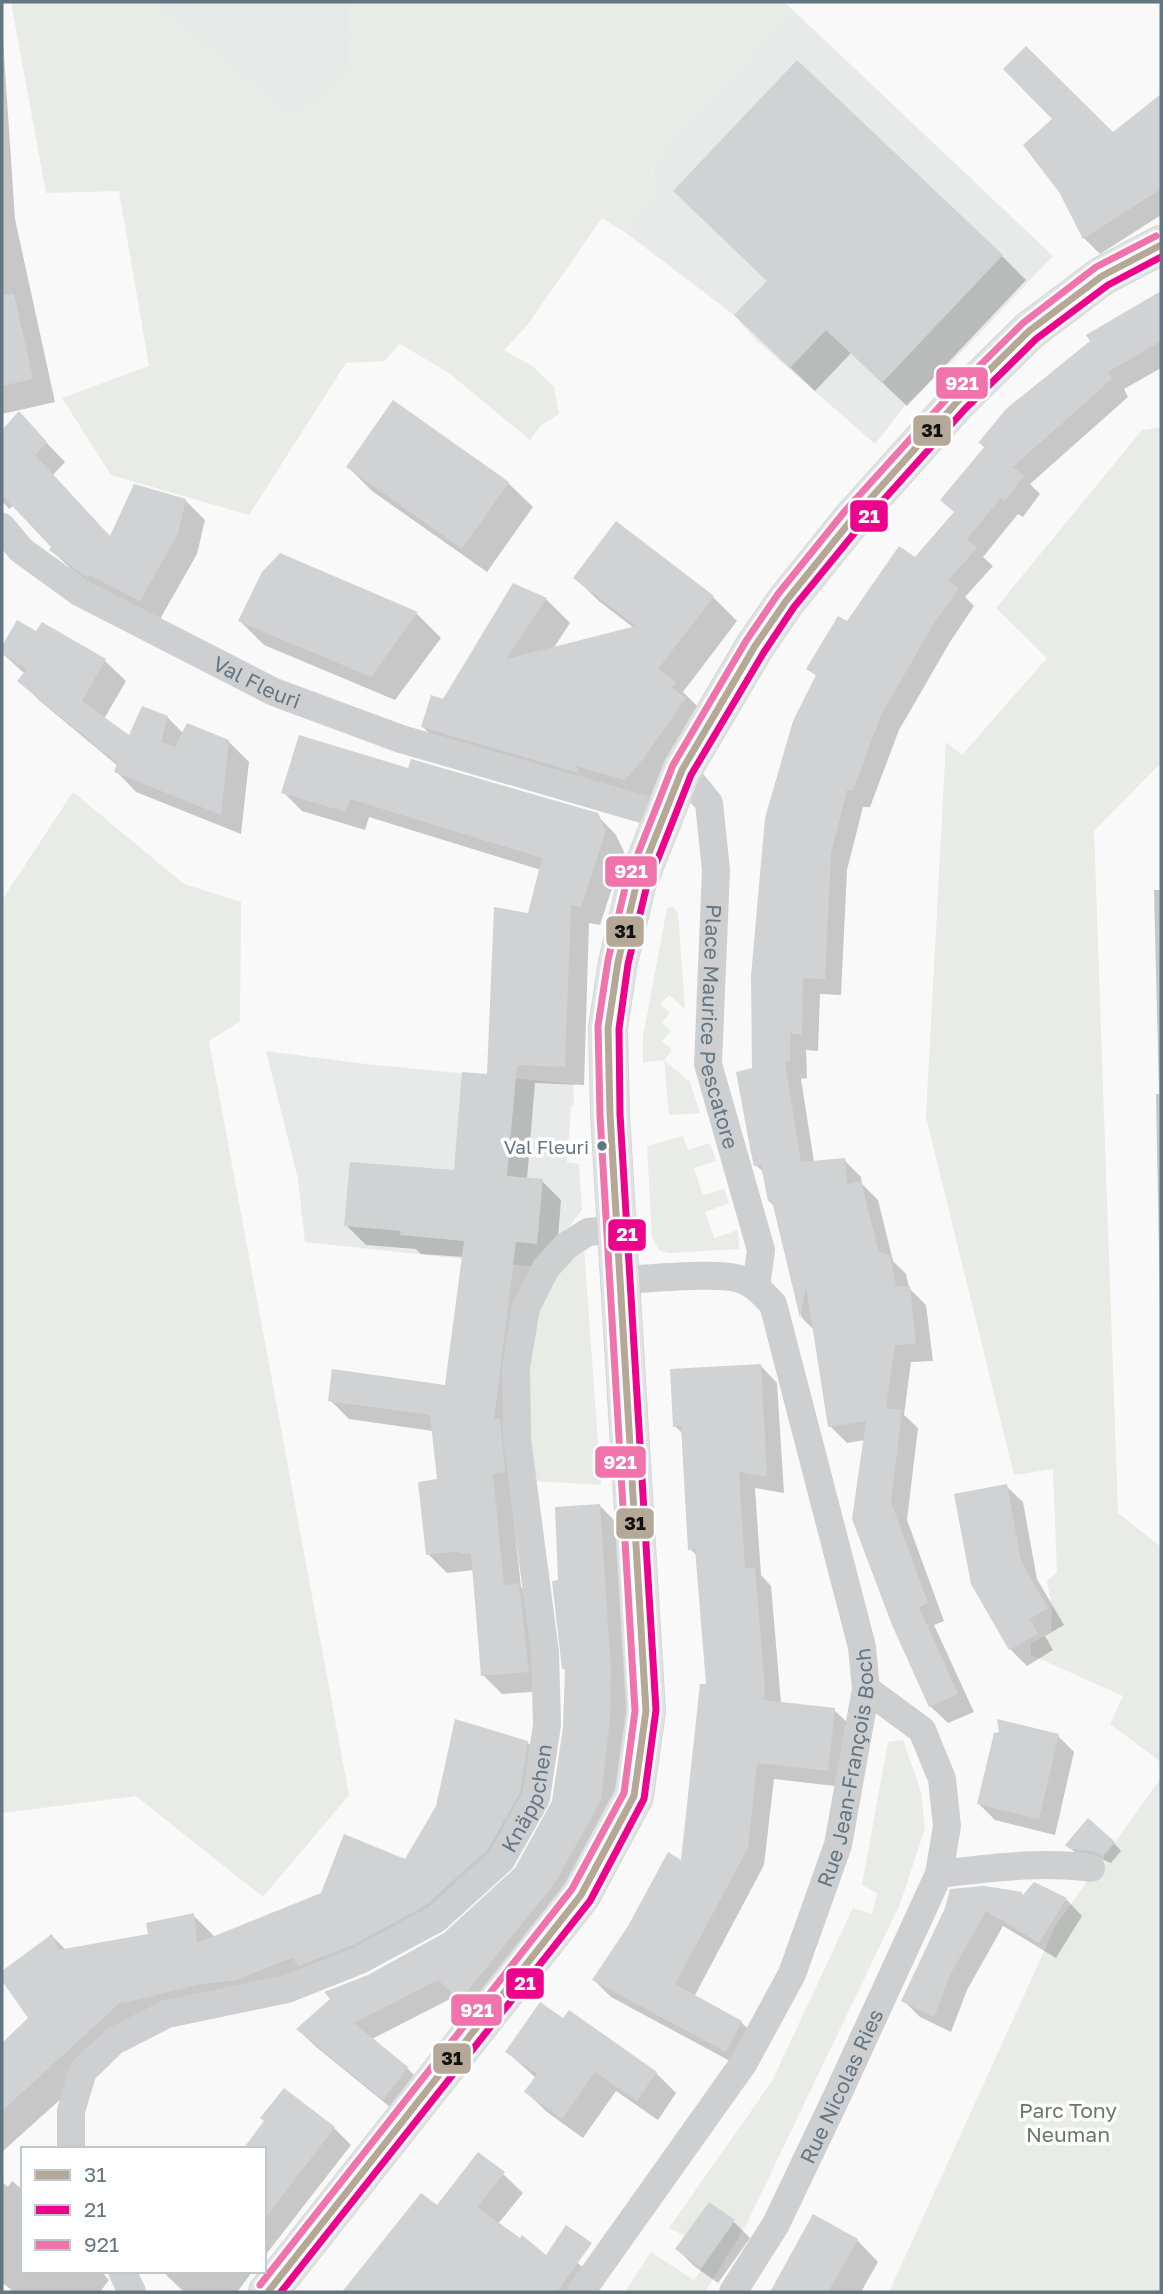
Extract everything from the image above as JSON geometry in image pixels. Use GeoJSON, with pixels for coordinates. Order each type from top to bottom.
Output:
{"type":"FeatureCollection","features":[{"type":"Feature","properties":{"kind":"main road"},"geometry":{"type":"LineString","coordinates":[[268,2292],[581,1895],[634,1796],[646,1711],[608,1080],[608,1028],[618,962],[636,886],[682,770],[755,646],[786,601],[853,518],[957,402],[1029,331],[1102,276],[1161,245]]}},
{"type":"Feature","properties":{"kind":"street","name":"Val Fleuri"},"geometry":{"type":"LineString","coordinates":[[2,527],[21,550],[79,593],[274,692],[401,740],[663,815]]}},
{"type":"Feature","properties":{"kind":"street","name":"Place Maurice Pescatore"},"geometry":{"type":"LineString","coordinates":[[682,770],[709,803],[716,870],[708,1064],[761,1250],[756,1286]]}},
{"type":"Feature","properties":{"kind":"street","name":"Knäppchen"},"geometry":{"type":"LineString","coordinates":[[71,2147],[71,2111],[83,2071],[114,2041],[167,2014],[286,1989],[360,1960],[436,1919],[501,1860],[536,1798],[547,1725],[545,1652],[517,1439],[516,1367],[526,1308],[545,1268],[566,1247],[588,1232],[618,1229]]}},
{"type":"Feature","properties":{"kind":"street"},"geometry":{"type":"LineString","coordinates":[[622,1280],[721,1276],[741,1279],[756,1286]]}},
{"type":"Feature","properties":{"kind":"street","name":"Rue Jean-François Boch"},"geometry":{"type":"LineString","coordinates":[[581,2292],[743,2064],[792,1974],[838,1846],[866,1689],[862,1647],[773,1304],[756,1286]]}},
{"type":"Feature","properties":{"kind":"street","name":"Rue Nicolas Ries"},"geometry":{"type":"LineString","coordinates":[[733,2292],[776,2224],[939,1874],[947,1826],[942,1779],[922,1730],[866,1689]]}},
{"type":"Feature","properties":{"kind":"street"},"geometry":{"type":"LineString","coordinates":[[939,1874],[1007,1866],[1066,1865],[1091,1868]]}},
{"type":"Feature","properties":{"kind":"street"},"geometry":{"type":"LineString","coordinates":[[123,2273],[131,2292]]}},
{"type":"Feature","properties":{"kind":"shaded area"},"geometry":{"type":"Polygon","coordinates":[[[156,2],[351,2],[349,68],[296,118],[157,6],[156,2]]]}},
{"type":"Feature","properties":{"kind":"shaded area"},"geometry":{"type":"Polygon","coordinates":[[[794,11],[1053,256],[953,361],[907,403],[875,444],[757,341],[734,315],[626,233],[654,196],[651,167],[794,11]]]}},
{"type":"Feature","properties":{"kind":"shaded area"},"geometry":{"type":"Polygon","coordinates":[[[266,1051],[366,1064],[573,1084],[574,1104],[571,1108],[567,1162],[579,1164],[582,1210],[538,1267],[305,1242],[298,1179],[266,1051]]]}},
{"type":"Feature","properties":{"kind":"green space"},"geometry":{"type":"Polygon","coordinates":[[[11,2],[156,2],[157,6],[296,118],[349,68],[351,2],[784,2],[794,11],[651,167],[654,196],[626,233],[602,218],[526,327],[504,350],[532,366],[554,387],[559,414],[541,425],[530,440],[449,373],[400,344],[384,361],[346,363],[249,515],[111,475],[62,398],[149,366],[119,191],[46,193],[11,2]]]}},
{"type":"Feature","properties":{"kind":"green space"},"geometry":{"type":"Polygon","coordinates":[[[1161,427],[1161,763],[1094,831],[1118,1513],[1161,1547],[1161,1762],[1110,1724],[1123,1696],[1031,1655],[1031,1644],[1051,1632],[1052,1607],[1047,1581],[1057,1573],[1053,1469],[1014,1475],[926,1117],[946,742],[962,755],[1047,658],[996,608],[1142,430],[1161,427]]]}},
{"type":"Feature","properties":{"kind":"green space"},"geometry":{"type":"Polygon","coordinates":[[[73,792],[184,884],[241,902],[240,1021],[209,1041],[349,1795],[263,1897],[136,1796],[2,1813],[2,900],[73,792]]]}},
{"type":"Feature","properties":{"kind":"green space"},"geometry":{"type":"Polygon","coordinates":[[[673,907],[678,913],[685,1009],[669,995],[660,1004],[670,1013],[662,1023],[671,1031],[662,1041],[672,1050],[664,1060],[643,1062],[643,1037],[667,908],[673,907]]]}},
{"type":"Feature","properties":{"kind":"green space"},"geometry":{"type":"Polygon","coordinates":[[[664,1060],[690,1082],[700,1113],[669,1115],[664,1060]]]}},
{"type":"Feature","properties":{"kind":"green space"},"geometry":{"type":"Polygon","coordinates":[[[683,1136],[688,1150],[710,1143],[716,1161],[694,1168],[703,1195],[724,1189],[729,1203],[705,1212],[714,1238],[738,1230],[739,1249],[669,1253],[659,1250],[652,1237],[647,1146],[683,1136]]]}},
{"type":"Feature","properties":{"kind":"green space"},"geometry":{"type":"Polygon","coordinates":[[[584,1247],[601,1485],[532,1481],[526,1424],[534,1310],[563,1260],[584,1247]]]}},
{"type":"Feature","properties":{"kind":"green space"},"geometry":{"type":"Polygon","coordinates":[[[903,1740],[921,1792],[925,1828],[900,1904],[746,2225],[705,2292],[625,2292],[651,2252],[694,2280],[735,2221],[709,2202],[685,2236],[669,2228],[772,2081],[853,1908],[872,1914],[877,1893],[862,1885],[888,1742],[903,1740]]]}},
{"type":"Feature","properties":{"kind":"green space","name":"Parc Tony Neuman"},"geometry":{"type":"Polygon","coordinates":[[[1161,1778],[1161,2292],[889,2292],[1056,1925],[1161,1778]]]}},
{"type":"Feature","properties":{"kind":"building"},"geometry":{"type":"Polygon","coordinates":[[[1026,46],[1113,132],[1161,94],[1161,189],[1083,239],[1059,192],[1023,145],[1052,119],[1003,69],[1026,46]]]}},
{"type":"Feature","properties":{"kind":"building"},"geometry":{"type":"Polygon","coordinates":[[[797,60],[1003,255],[882,383],[826,330],[790,368],[734,315],[767,281],[673,191],[797,60]]]}},
{"type":"Feature","properties":{"kind":"building"},"geometry":{"type":"Polygon","coordinates":[[[1161,291],[1161,341],[1108,372],[1112,379],[1013,467],[1024,476],[1005,501],[1001,498],[967,539],[977,548],[948,580],[959,588],[933,625],[882,713],[853,790],[847,790],[831,853],[825,979],[803,978],[802,1035],[790,1033],[790,1061],[785,1062],[801,1162],[845,1158],[847,1184],[861,1181],[879,1252],[890,1255],[896,1286],[910,1286],[916,1344],[895,1345],[886,1408],[902,1410],[891,1502],[928,1603],[919,1607],[958,1694],[929,1707],[892,1625],[852,1519],[866,1421],[828,1427],[806,1286],[800,1318],[772,1201],[768,1201],[761,1165],[754,1166],[736,1072],[752,1068],[751,976],[765,818],[793,721],[816,675],[806,669],[838,616],[847,621],[899,546],[915,557],[954,512],[940,500],[986,445],[978,443],[1006,409],[1090,341],[1086,335],[1161,291]]]}},
{"type":"Feature","properties":{"kind":"building"},"geometry":{"type":"Polygon","coordinates":[[[14,294],[33,379],[2,386],[2,295],[14,294]]]}},
{"type":"Feature","properties":{"kind":"building"},"geometry":{"type":"Polygon","coordinates":[[[393,400],[509,482],[462,549],[346,467],[393,400]]]}},
{"type":"Feature","properties":{"kind":"building"},"geometry":{"type":"Polygon","coordinates":[[[19,411],[47,442],[35,455],[110,536],[134,484],[186,499],[178,534],[140,601],[89,575],[88,578],[49,550],[51,547],[2,495],[2,430],[19,411]]]}},
{"type":"Feature","properties":{"kind":"building"},"geometry":{"type":"Polygon","coordinates":[[[616,521],[714,596],[658,669],[676,682],[672,688],[686,698],[625,780],[576,766],[579,773],[421,727],[431,695],[443,699],[513,583],[547,598],[506,659],[636,626],[573,578],[616,521]]]}},
{"type":"Feature","properties":{"kind":"building"},"geometry":{"type":"Polygon","coordinates":[[[280,553],[418,612],[371,677],[238,621],[262,572],[280,553]]]}},
{"type":"Feature","properties":{"kind":"building"},"geometry":{"type":"Polygon","coordinates":[[[17,620],[36,631],[42,622],[106,659],[82,701],[129,735],[142,706],[168,716],[161,742],[175,747],[187,723],[229,740],[221,815],[114,772],[117,763],[17,681],[27,669],[2,654],[2,646],[17,620]]]}},
{"type":"Feature","properties":{"kind":"building"},"geometry":{"type":"Polygon","coordinates":[[[299,735],[408,768],[411,759],[598,813],[606,831],[581,907],[571,905],[565,1067],[517,1065],[507,1176],[543,1179],[537,1244],[516,1242],[494,1419],[500,1419],[505,1472],[493,1474],[504,1585],[519,1583],[529,1672],[481,1676],[471,1553],[459,1554],[459,1551],[426,1555],[418,1482],[437,1479],[430,1415],[328,1401],[332,1369],[445,1385],[464,1241],[400,1235],[401,1231],[344,1226],[350,1162],[454,1170],[462,1072],[487,1074],[494,907],[528,913],[542,858],[350,799],[346,812],[281,793],[299,735]]]}},
{"type":"Feature","properties":{"kind":"building"},"geometry":{"type":"Polygon","coordinates":[[[761,1364],[767,1477],[739,1472],[745,1568],[755,1567],[764,1700],[835,1708],[828,1771],[757,1763],[748,1848],[675,1984],[742,2021],[726,2052],[592,1980],[628,1926],[668,1852],[681,1860],[700,1684],[706,1684],[695,1549],[688,1550],[681,1426],[673,1427],[670,1369],[761,1364]]]}},
{"type":"Feature","properties":{"kind":"building"},"geometry":{"type":"Polygon","coordinates":[[[1007,1484],[1021,1561],[1048,1608],[1030,1619],[1038,1634],[1009,1650],[971,1584],[954,1494],[1007,1484]]]}},
{"type":"Feature","properties":{"kind":"building"},"geometry":{"type":"Polygon","coordinates":[[[600,1504],[611,1671],[610,1719],[601,1800],[555,1883],[460,2000],[438,1980],[354,2023],[408,2067],[383,2100],[296,2029],[330,1999],[324,1992],[368,1975],[444,1933],[515,1868],[552,1801],[563,1727],[565,1669],[562,1669],[552,1581],[558,1580],[555,1507],[600,1504]]]}},
{"type":"Feature","properties":{"kind":"building"},"geometry":{"type":"Polygon","coordinates":[[[455,1719],[528,1741],[520,1792],[488,1849],[426,1905],[353,1945],[299,1966],[292,1958],[236,1980],[201,1984],[124,2003],[122,2001],[2,2111],[2,2043],[28,2018],[2,1981],[2,1971],[52,1934],[58,1950],[148,1934],[146,1923],[194,1913],[197,1943],[321,1893],[344,1834],[405,1859],[436,1806],[455,1719]]]}},
{"type":"Feature","properties":{"kind":"building"},"geometry":{"type":"Polygon","coordinates":[[[997,1719],[1059,1734],[1039,1819],[977,1804],[994,1733],[999,1732],[997,1719]]]}},
{"type":"Feature","properties":{"kind":"building"},"geometry":{"type":"Polygon","coordinates":[[[1088,1818],[1115,1842],[1102,1856],[1093,1851],[1070,1849],[1065,1845],[1088,1818]]]}},
{"type":"Feature","properties":{"kind":"building"},"geometry":{"type":"Polygon","coordinates":[[[1034,1882],[1067,1898],[1039,1943],[986,1911],[951,1973],[934,2017],[901,2001],[945,1908],[950,1889],[984,1886],[1022,1892],[1021,1897],[1034,1882]]]}},
{"type":"Feature","properties":{"kind":"building"},"geometry":{"type":"Polygon","coordinates":[[[540,2002],[563,2018],[569,2010],[657,2072],[637,2101],[595,2072],[562,2119],[524,2092],[537,2074],[505,2052],[540,2002]]]}},
{"type":"Feature","properties":{"kind":"building"},"geometry":{"type":"Polygon","coordinates":[[[284,2088],[335,2127],[266,2217],[266,2147],[244,2147],[264,2121],[260,2118],[284,2088]]]}},
{"type":"Feature","properties":{"kind":"building"},"geometry":{"type":"Polygon","coordinates":[[[478,2152],[505,2172],[477,2207],[520,2238],[522,2235],[546,2255],[566,2225],[592,2243],[557,2292],[342,2292],[421,2193],[437,2205],[478,2152]]]}},
{"type":"Feature","properties":{"kind":"building"},"geometry":{"type":"Polygon","coordinates":[[[709,2202],[735,2220],[701,2268],[675,2249],[709,2202]]]}},
{"type":"Feature","properties":{"kind":"building"},"geometry":{"type":"Polygon","coordinates":[[[813,2214],[858,2239],[828,2292],[770,2292],[813,2214]]]}},
{"type":"Feature","properties":{"kind":"transit line","name":"921"},"geometry":{"type":"LineString","coordinates":[[260,2285],[572,1889],[624,1793],[635,1711],[600,1115],[598,1026],[608,960],[626,884],[673,765],[746,641],[778,594],[845,511],[950,395],[1023,323],[1096,267],[1156,236]]}},
{"type":"Feature","properties":{"kind":"transit line","name":"31"},"geometry":{"type":"LineString","coordinates":[[268,2292],[581,1895],[634,1796],[646,1711],[610,1114],[608,1028],[618,962],[636,886],[682,770],[755,646],[786,601],[853,518],[957,402],[1029,331],[1102,276],[1161,245]]}},
{"type":"Feature","properties":{"kind":"transit line","name":"21"},"geometry":{"type":"LineString","coordinates":[[281,2292],[590,1901],[644,1799],[656,1710],[620,1114],[619,1029],[628,964],[646,889],[691,775],[794,607],[861,525],[965,409],[1036,339],[1108,285],[1161,257]]}},
{"type":"Feature","properties":{"kind":"place","name":"Val Fleuri"},"geometry":{"type":"Point","coordinates":[602,1146]}}]}
